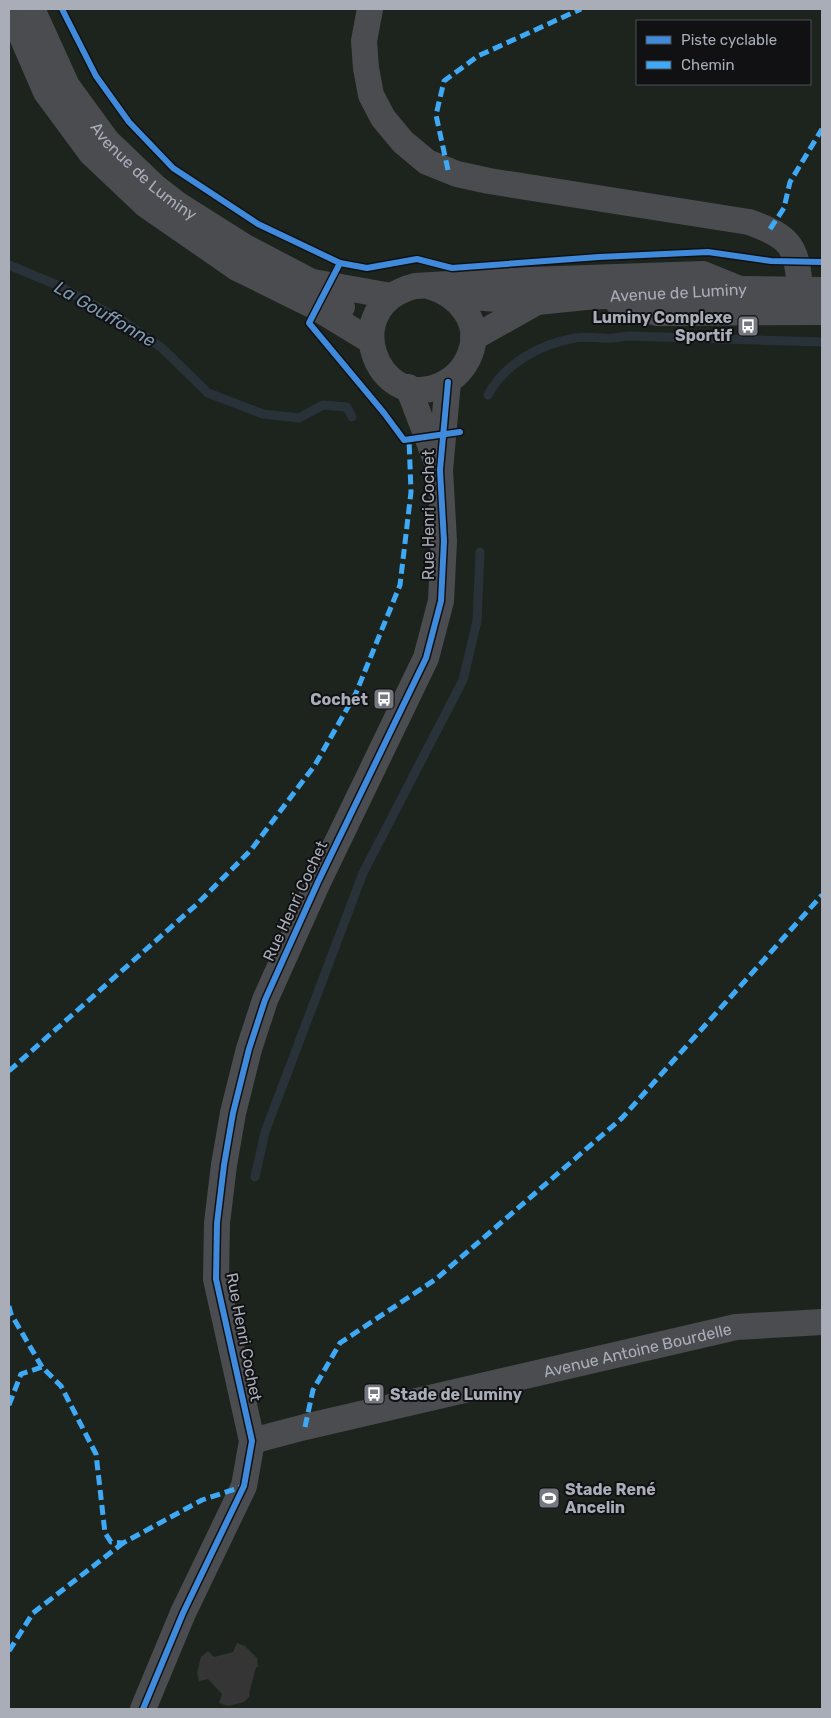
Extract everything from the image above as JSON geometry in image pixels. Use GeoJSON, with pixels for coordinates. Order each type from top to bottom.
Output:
{"type":"FeatureCollection","features":[{"type":"Feature","properties":{"kind":"street"},"geometry":{"type":"LineString","coordinates":[[10,9],[46,92],[91,152],[146,205],[237,268],[371,334]]}},
{"type":"Feature","properties":{"kind":"street","name":"Avenue de Luminy"},"geometry":{"type":"LineString","coordinates":[[32,9],[68,86],[106,141],[154,186],[177,204],[245,248],[310,281],[371,334]]}},
{"type":"Feature","properties":{"kind":"street"},"geometry":{"type":"LineString","coordinates":[[370,9],[364,40],[371,95],[383,118],[404,142],[427,162],[457,174],[489,181],[750,222],[770,229],[789,243],[811,290]]}},
{"type":"Feature","properties":{"kind":"street"},"geometry":{"type":"LineString","coordinates":[[440,291],[468,314],[473,338],[466,363],[459,374],[448,382],[435,387],[421,389],[408,387],[386,374],[378,364],[371,334],[378,310],[392,296],[402,290],[440,291],[500,280],[703,274],[740,289]]}},
{"type":"Feature","properties":{"kind":"street","name":"Avenue de Luminy"},"geometry":{"type":"LineString","coordinates":[[310,281],[392,296]]}},
{"type":"Feature","properties":{"kind":"street","name":"Avenue de Luminy"},"geometry":{"type":"LineString","coordinates":[[440,291],[537,302],[586,297],[740,289],[811,290]]}},
{"type":"Feature","properties":{"kind":"street"},"geometry":{"type":"LineString","coordinates":[[586,297],[658,313],[822,312]]}},
{"type":"Feature","properties":{"kind":"street","name":"Avenue de Luminy"},"geometry":{"type":"LineString","coordinates":[[473,338],[537,302]]}},
{"type":"Feature","properties":{"kind":"street","name":"Rue Henri Cochet"},"geometry":{"type":"LineString","coordinates":[[252,1441],[216,1279],[217,1223],[224,1165],[249,1049],[265,1000],[318,882],[426,658],[441,601],[444,541],[440,470],[448,382]]}},
{"type":"Feature","properties":{"kind":"street","name":"Rue Henri Cochet"},"geometry":{"type":"LineString","coordinates":[[408,387],[440,470]]}},
{"type":"Feature","properties":{"kind":"street","name":"Avenue Antoine Bourdelle"},"geometry":{"type":"LineString","coordinates":[[252,1441],[305,1426],[736,1327],[822,1322]]}},
{"type":"Feature","properties":{"kind":"street"},"geometry":{"type":"LineString","coordinates":[[143,1709],[184,1612],[244,1486],[252,1441]]}},
{"type":"Feature","properties":{"kind":"shaded area"},"geometry":{"type":"Polygon","coordinates":[[[9,9],[822,9],[822,1709],[9,1709],[9,9]]]}},
{"type":"Feature","properties":{"kind":"building"},"geometry":{"type":"Polygon","coordinates":[[[237,1643],[245,1646],[257,1658],[258,1667],[256,1667],[250,1696],[244,1702],[228,1706],[219,1703],[222,1694],[208,1679],[199,1681],[197,1673],[201,1657],[208,1651],[214,1657],[233,1652],[237,1643]]]}},
{"type":"Feature","properties":{"kind":"waterway","name":"La Gouffonne"},"geometry":{"type":"LineString","coordinates":[[9,265],[57,285],[123,321],[162,348],[208,393],[263,414],[299,418],[323,405],[347,407],[352,417]]}},
{"type":"Feature","properties":{"kind":"waterway","name":"La Gouffonne"},"geometry":{"type":"LineString","coordinates":[[488,395],[503,374],[524,357],[549,345],[578,337],[609,338],[629,336],[822,342]]}},
{"type":"Feature","properties":{"kind":"waterway"},"geometry":{"type":"LineString","coordinates":[[255,1177],[265,1132],[363,873],[463,680],[477,621],[480,552]]}},
{"type":"Feature","properties":{"kind":"marked path"},"geometry":{"type":"LineString","coordinates":[[448,170],[436,115],[444,81],[478,56],[581,9]]}},
{"type":"Feature","properties":{"kind":"marked path"},"geometry":{"type":"LineString","coordinates":[[770,229],[784,208],[790,182],[822,129]]}},
{"type":"Feature","properties":{"kind":"marked path"},"geometry":{"type":"LineString","coordinates":[[9,1071],[196,905],[251,850],[315,765],[356,693],[400,585],[411,492],[409,439]]}},
{"type":"Feature","properties":{"kind":"marked path"},"geometry":{"type":"LineString","coordinates":[[305,1427],[313,1390],[340,1343],[436,1279],[622,1118],[822,895]]}},
{"type":"Feature","properties":{"kind":"marked path"},"geometry":{"type":"LineString","coordinates":[[9,1306],[11,1314],[42,1367]]}},
{"type":"Feature","properties":{"kind":"marked path"},"geometry":{"type":"LineString","coordinates":[[9,1405],[21,1374],[42,1367],[61,1386],[96,1454],[105,1533],[111,1542],[123,1543],[202,1500],[244,1486]]}},
{"type":"Feature","properties":{"kind":"marked path"},"geometry":{"type":"LineString","coordinates":[[9,1651],[33,1613],[123,1543]]}},
{"type":"Feature","properties":{"kind":"cycle path"},"geometry":{"type":"LineString","coordinates":[[62,9],[96,76],[129,122],[173,168],[258,224],[340,263],[367,268],[417,259],[452,268],[599,257],[708,252],[771,261],[822,262]]}},
{"type":"Feature","properties":{"kind":"cycle path"},"geometry":{"type":"LineString","coordinates":[[340,263],[309,323],[404,440],[460,432]]}},
{"type":"Feature","properties":{"kind":"cycle path"},"geometry":{"type":"LineString","coordinates":[[143,1709],[183,1613],[244,1486],[252,1441],[216,1279],[217,1223],[233,1113],[249,1049],[265,1000],[318,882],[426,658],[441,601],[444,541],[440,470],[448,382]]}},
{"type":"Feature","properties":{"kind":"place","name":"Luminy Complexe Sportif"},"geometry":{"type":"Point","coordinates":[748,326]}},
{"type":"Feature","properties":{"kind":"place","name":"Cochet"},"geometry":{"type":"Point","coordinates":[384,699]}},
{"type":"Feature","properties":{"kind":"place","name":"Stade de Luminy"},"geometry":{"type":"Point","coordinates":[374,1394]}},
{"type":"Feature","properties":{"kind":"place","name":"Stade René Ancelin"},"geometry":{"type":"Point","coordinates":[549,1498]}}]}
